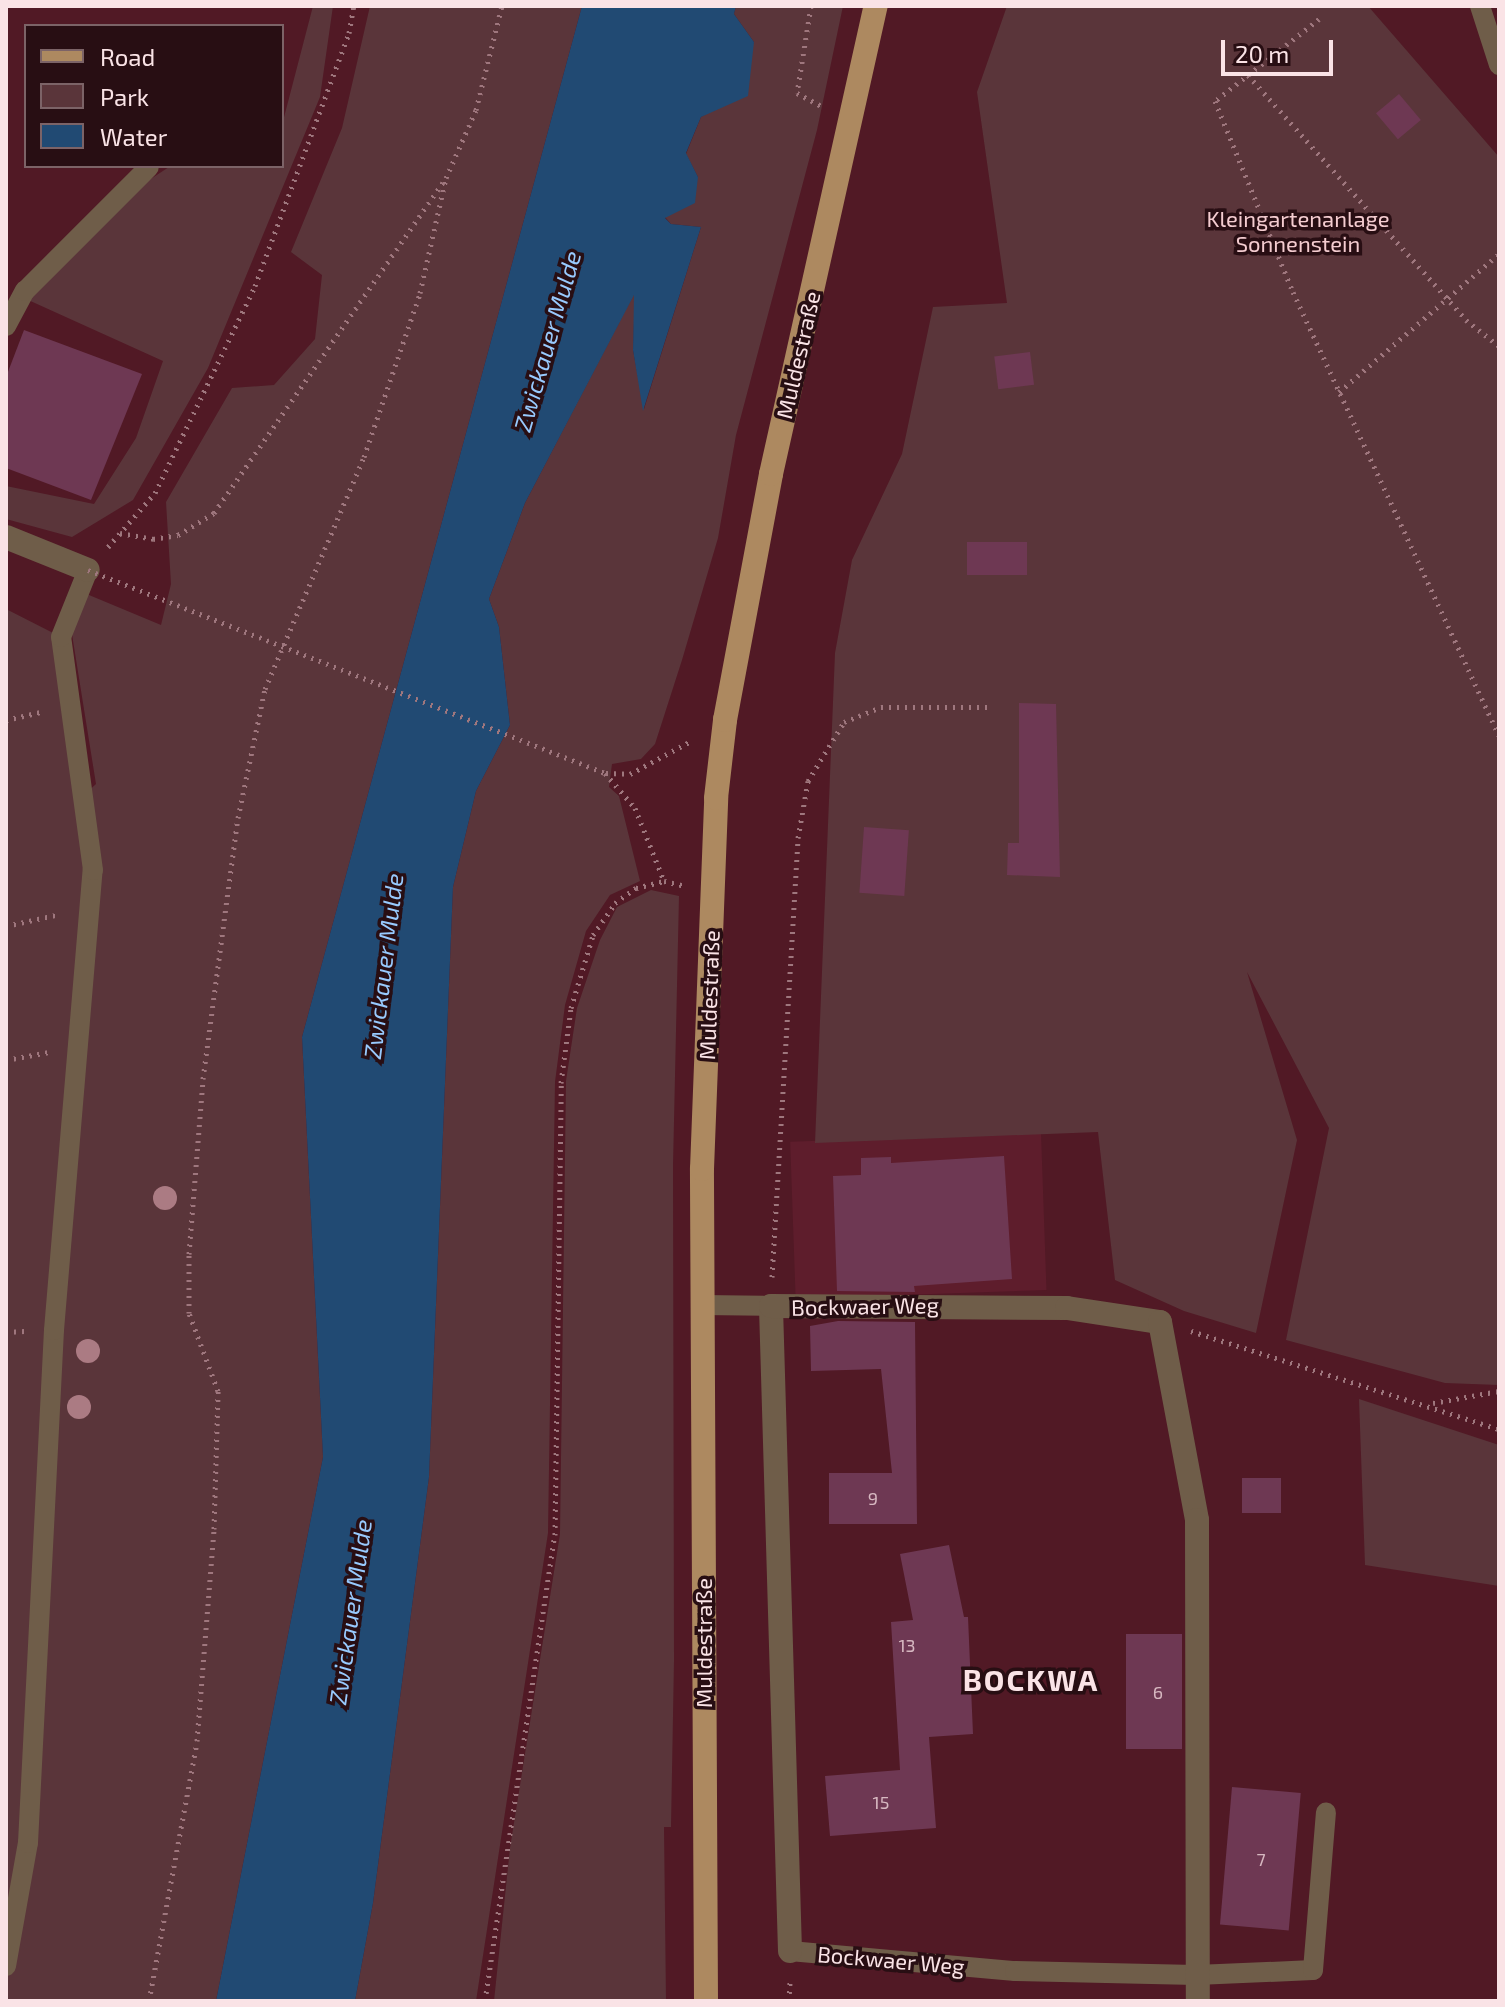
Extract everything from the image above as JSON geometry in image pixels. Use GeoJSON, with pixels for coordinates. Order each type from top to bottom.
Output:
{"type":"FeatureCollection","features":[{"type":"Feature","properties":{"kind":"main road","name":"Muldestraße"},"geometry":{"type":"LineString","coordinates":[[706,2001],[702,1169],[713,894],[725,720],[771,474],[876,6]]}},
{"type":"Feature","properties":{"kind":"street"},"geometry":{"type":"LineString","coordinates":[[6,537],[96,561]]}},
{"type":"Feature","properties":{"kind":"street","name":"Bockwaer Weg"},"geometry":{"type":"LineString","coordinates":[[790,1951],[771,1306],[1067,1308],[1160,1322]]}},
{"type":"Feature","properties":{"kind":"street"},"geometry":{"type":"LineString","coordinates":[[1160,1322],[1197,1520],[1198,2001]]}},
{"type":"Feature","properties":{"kind":"lane"},"geometry":{"type":"LineString","coordinates":[[1480,6],[1499,65]]}},
{"type":"Feature","properties":{"kind":"lane"},"geometry":{"type":"LineString","coordinates":[[6,326],[25,291],[148,168]]}},
{"type":"Feature","properties":{"kind":"lane"},"geometry":{"type":"LineString","coordinates":[[6,1966],[28,1843],[53,1345],[93,870],[61,637],[96,561]]}},
{"type":"Feature","properties":{"kind":"lane"},"geometry":{"type":"LineString","coordinates":[[702,1305],[771,1306]]}},
{"type":"Feature","properties":{"kind":"lane","name":"Bockwaer Weg"},"geometry":{"type":"LineString","coordinates":[[790,1951],[1015,1971],[1196,1975],[1313,1970],[1326,1813]]}},
{"type":"Feature","properties":{"kind":"path"},"geometry":{"type":"LineString","coordinates":[[354,6],[349,33],[255,286],[155,493],[96,561],[605,773],[630,774],[725,720]]}},
{"type":"Feature","properties":{"kind":"path"},"geometry":{"type":"LineString","coordinates":[[120,533],[153,539],[178,535],[214,513],[446,178],[476,110],[502,6]]}},
{"type":"Feature","properties":{"kind":"path"},"geometry":{"type":"LineString","coordinates":[[811,6],[797,93],[850,122]]}},
{"type":"Feature","properties":{"kind":"path"},"geometry":{"type":"LineString","coordinates":[[1319,19],[1215,101],[1339,392],[1499,735]]}},
{"type":"Feature","properties":{"kind":"path"},"geometry":{"type":"LineString","coordinates":[[1248,75],[1447,299],[1499,346]]}},
{"type":"Feature","properties":{"kind":"path"},"geometry":{"type":"LineString","coordinates":[[149,2001],[172,1896],[197,1741],[214,1529],[218,1391],[189,1313],[189,1254],[203,1079],[238,818],[265,689],[364,457],[420,293],[446,178]]}},
{"type":"Feature","properties":{"kind":"path"},"geometry":{"type":"LineString","coordinates":[[1339,392],[1499,254]]}},
{"type":"Feature","properties":{"kind":"path"},"geometry":{"type":"LineString","coordinates":[[6,720],[69,706]]}},
{"type":"Feature","properties":{"kind":"path"},"geometry":{"type":"LineString","coordinates":[[771,1306],[798,838],[808,781],[844,722],[881,707],[989,707]]}},
{"type":"Feature","properties":{"kind":"path"},"geometry":{"type":"LineString","coordinates":[[605,773],[635,808],[664,881]]}},
{"type":"Feature","properties":{"kind":"path"},"geometry":{"type":"LineString","coordinates":[[485,2001],[555,1535],[561,1083],[571,1008],[593,935],[615,903],[636,888],[664,881],[713,894]]}},
{"type":"Feature","properties":{"kind":"path"},"geometry":{"type":"LineString","coordinates":[[6,926],[90,907]]}},
{"type":"Feature","properties":{"kind":"path"},"geometry":{"type":"LineString","coordinates":[[6,1060],[78,1048]]}},
{"type":"Feature","properties":{"kind":"path"},"geometry":{"type":"LineString","coordinates":[[1160,1322],[1428,1404],[1499,1429]]}},
{"type":"Feature","properties":{"kind":"path"},"geometry":{"type":"LineString","coordinates":[[1428,1404],[1474,1400],[1499,1391]]}},
{"type":"Feature","properties":{"kind":"shaded area"},"geometry":{"type":"Polygon","coordinates":[[[1041,1133],[1046,1290],[796,1299],[790,1142],[1041,1133]]]}},
{"type":"Feature","properties":{"kind":"green space"},"geometry":{"type":"Polygon","coordinates":[[[313,6],[333,6],[320,97],[208,368],[133,500],[72,537],[6,519],[6,486],[94,504],[136,438],[163,361],[26,299],[88,220],[167,168],[284,168],[284,117],[313,6]]]}},
{"type":"Feature","properties":{"kind":"green space"},"geometry":{"type":"Polygon","coordinates":[[[370,6],[582,6],[302,1037],[323,1457],[216,2001],[6,2001],[6,609],[61,637],[83,796],[96,784],[66,597],[89,595],[161,625],[171,584],[166,502],[232,388],[274,385],[315,339],[322,275],[291,252],[342,128],[370,6]]]}},
{"type":"Feature","properties":{"kind":"green space"},"geometry":{"type":"Polygon","coordinates":[[[736,6],[843,6],[817,130],[736,435],[718,538],[682,660],[655,744],[641,759],[612,764],[609,787],[619,796],[640,881],[610,895],[586,931],[565,1005],[555,1082],[548,1533],[476,2001],[355,2001],[373,1903],[429,1477],[453,887],[476,791],[510,725],[499,627],[489,599],[525,503],[635,292],[633,350],[644,409],[701,227],[671,224],[665,217],[698,177],[686,154],[701,117],[727,102],[754,42],[734,14],[736,6]]]}},
{"type":"Feature","properties":{"kind":"green space","name":"Kleingartenanlage Sonnenstein"},"geometry":{"type":"Polygon","coordinates":[[[1007,6],[1368,6],[1499,157],[1499,1385],[1445,1383],[1286,1340],[1329,1128],[1247,972],[1297,1140],[1256,1333],[1184,1311],[1115,1280],[1098,1132],[815,1143],[835,653],[852,560],[902,454],[933,307],[1007,303],[977,92],[1007,6]]]}},
{"type":"Feature","properties":{"kind":"green space"},"geometry":{"type":"Polygon","coordinates":[[[651,890],[679,896],[673,1166],[674,1660],[671,1827],[664,1827],[666,2001],[494,2001],[510,1848],[560,1534],[566,1081],[577,1008],[600,940],[617,907],[651,890]]]}},
{"type":"Feature","properties":{"kind":"green space"},"geometry":{"type":"Polygon","coordinates":[[[1359,1399],[1499,1445],[1499,1586],[1365,1565],[1359,1399]]]}},
{"type":"Feature","properties":{"kind":"water","name":"Zwickauer Mulde"},"geometry":{"type":"Polygon","coordinates":[[[582,6],[736,6],[734,14],[754,42],[748,96],[701,117],[686,153],[698,177],[695,203],[665,218],[671,224],[701,227],[643,411],[633,350],[634,295],[525,503],[489,599],[499,627],[510,725],[476,791],[453,887],[429,1477],[373,1903],[355,2001],[216,2001],[323,1457],[302,1037],[582,6]]]}},
{"type":"Feature","properties":{"kind":"building"},"geometry":{"type":"Polygon","coordinates":[[[1399,94],[1421,120],[1398,139],[1376,113],[1399,94]]]}},
{"type":"Feature","properties":{"kind":"building"},"geometry":{"type":"Polygon","coordinates":[[[24,330],[142,374],[91,500],[6,468],[6,377],[24,330]]]}},
{"type":"Feature","properties":{"kind":"building"},"geometry":{"type":"Polygon","coordinates":[[[1030,352],[1034,385],[998,389],[994,356],[1030,352]]]}},
{"type":"Feature","properties":{"kind":"building"},"geometry":{"type":"Polygon","coordinates":[[[967,542],[1027,542],[1027,575],[967,575],[967,542]]]}},
{"type":"Feature","properties":{"kind":"building"},"geometry":{"type":"Polygon","coordinates":[[[1019,703],[1056,704],[1060,877],[1007,875],[1008,843],[1019,843],[1019,703]]]}},
{"type":"Feature","properties":{"kind":"building"},"geometry":{"type":"Polygon","coordinates":[[[864,827],[909,830],[904,896],[859,893],[864,827]]]}},
{"type":"Feature","properties":{"kind":"building"},"geometry":{"type":"Polygon","coordinates":[[[1004,1156],[1012,1279],[914,1286],[915,1292],[837,1291],[833,1176],[861,1175],[861,1158],[891,1157],[891,1163],[1004,1156]]]}},
{"type":"Feature","properties":{"kind":"building"},"geometry":{"type":"Polygon","coordinates":[[[838,1321],[915,1322],[917,1524],[829,1524],[829,1473],[892,1473],[881,1369],[811,1371],[810,1326],[838,1321]]]}},
{"type":"Feature","properties":{"kind":"building"},"geometry":{"type":"Polygon","coordinates":[[[1242,1478],[1281,1478],[1281,1513],[1242,1513],[1242,1478]]]}},
{"type":"Feature","properties":{"kind":"building"},"geometry":{"type":"Polygon","coordinates":[[[949,1545],[964,1617],[968,1617],[973,1734],[929,1737],[936,1828],[830,1836],[825,1776],[900,1770],[891,1622],[913,1620],[900,1554],[949,1545]]]}},
{"type":"Feature","properties":{"kind":"building"},"geometry":{"type":"Polygon","coordinates":[[[1126,1634],[1182,1634],[1182,1749],[1126,1749],[1126,1634]]]}},
{"type":"Feature","properties":{"kind":"building"},"geometry":{"type":"Polygon","coordinates":[[[1232,1787],[1301,1793],[1289,1930],[1220,1924],[1232,1787]]]}},
{"type":"Feature","properties":{"kind":"district","name":"BOCKWA"},"geometry":{"type":"Point","coordinates":[1031,1679]}}]}
